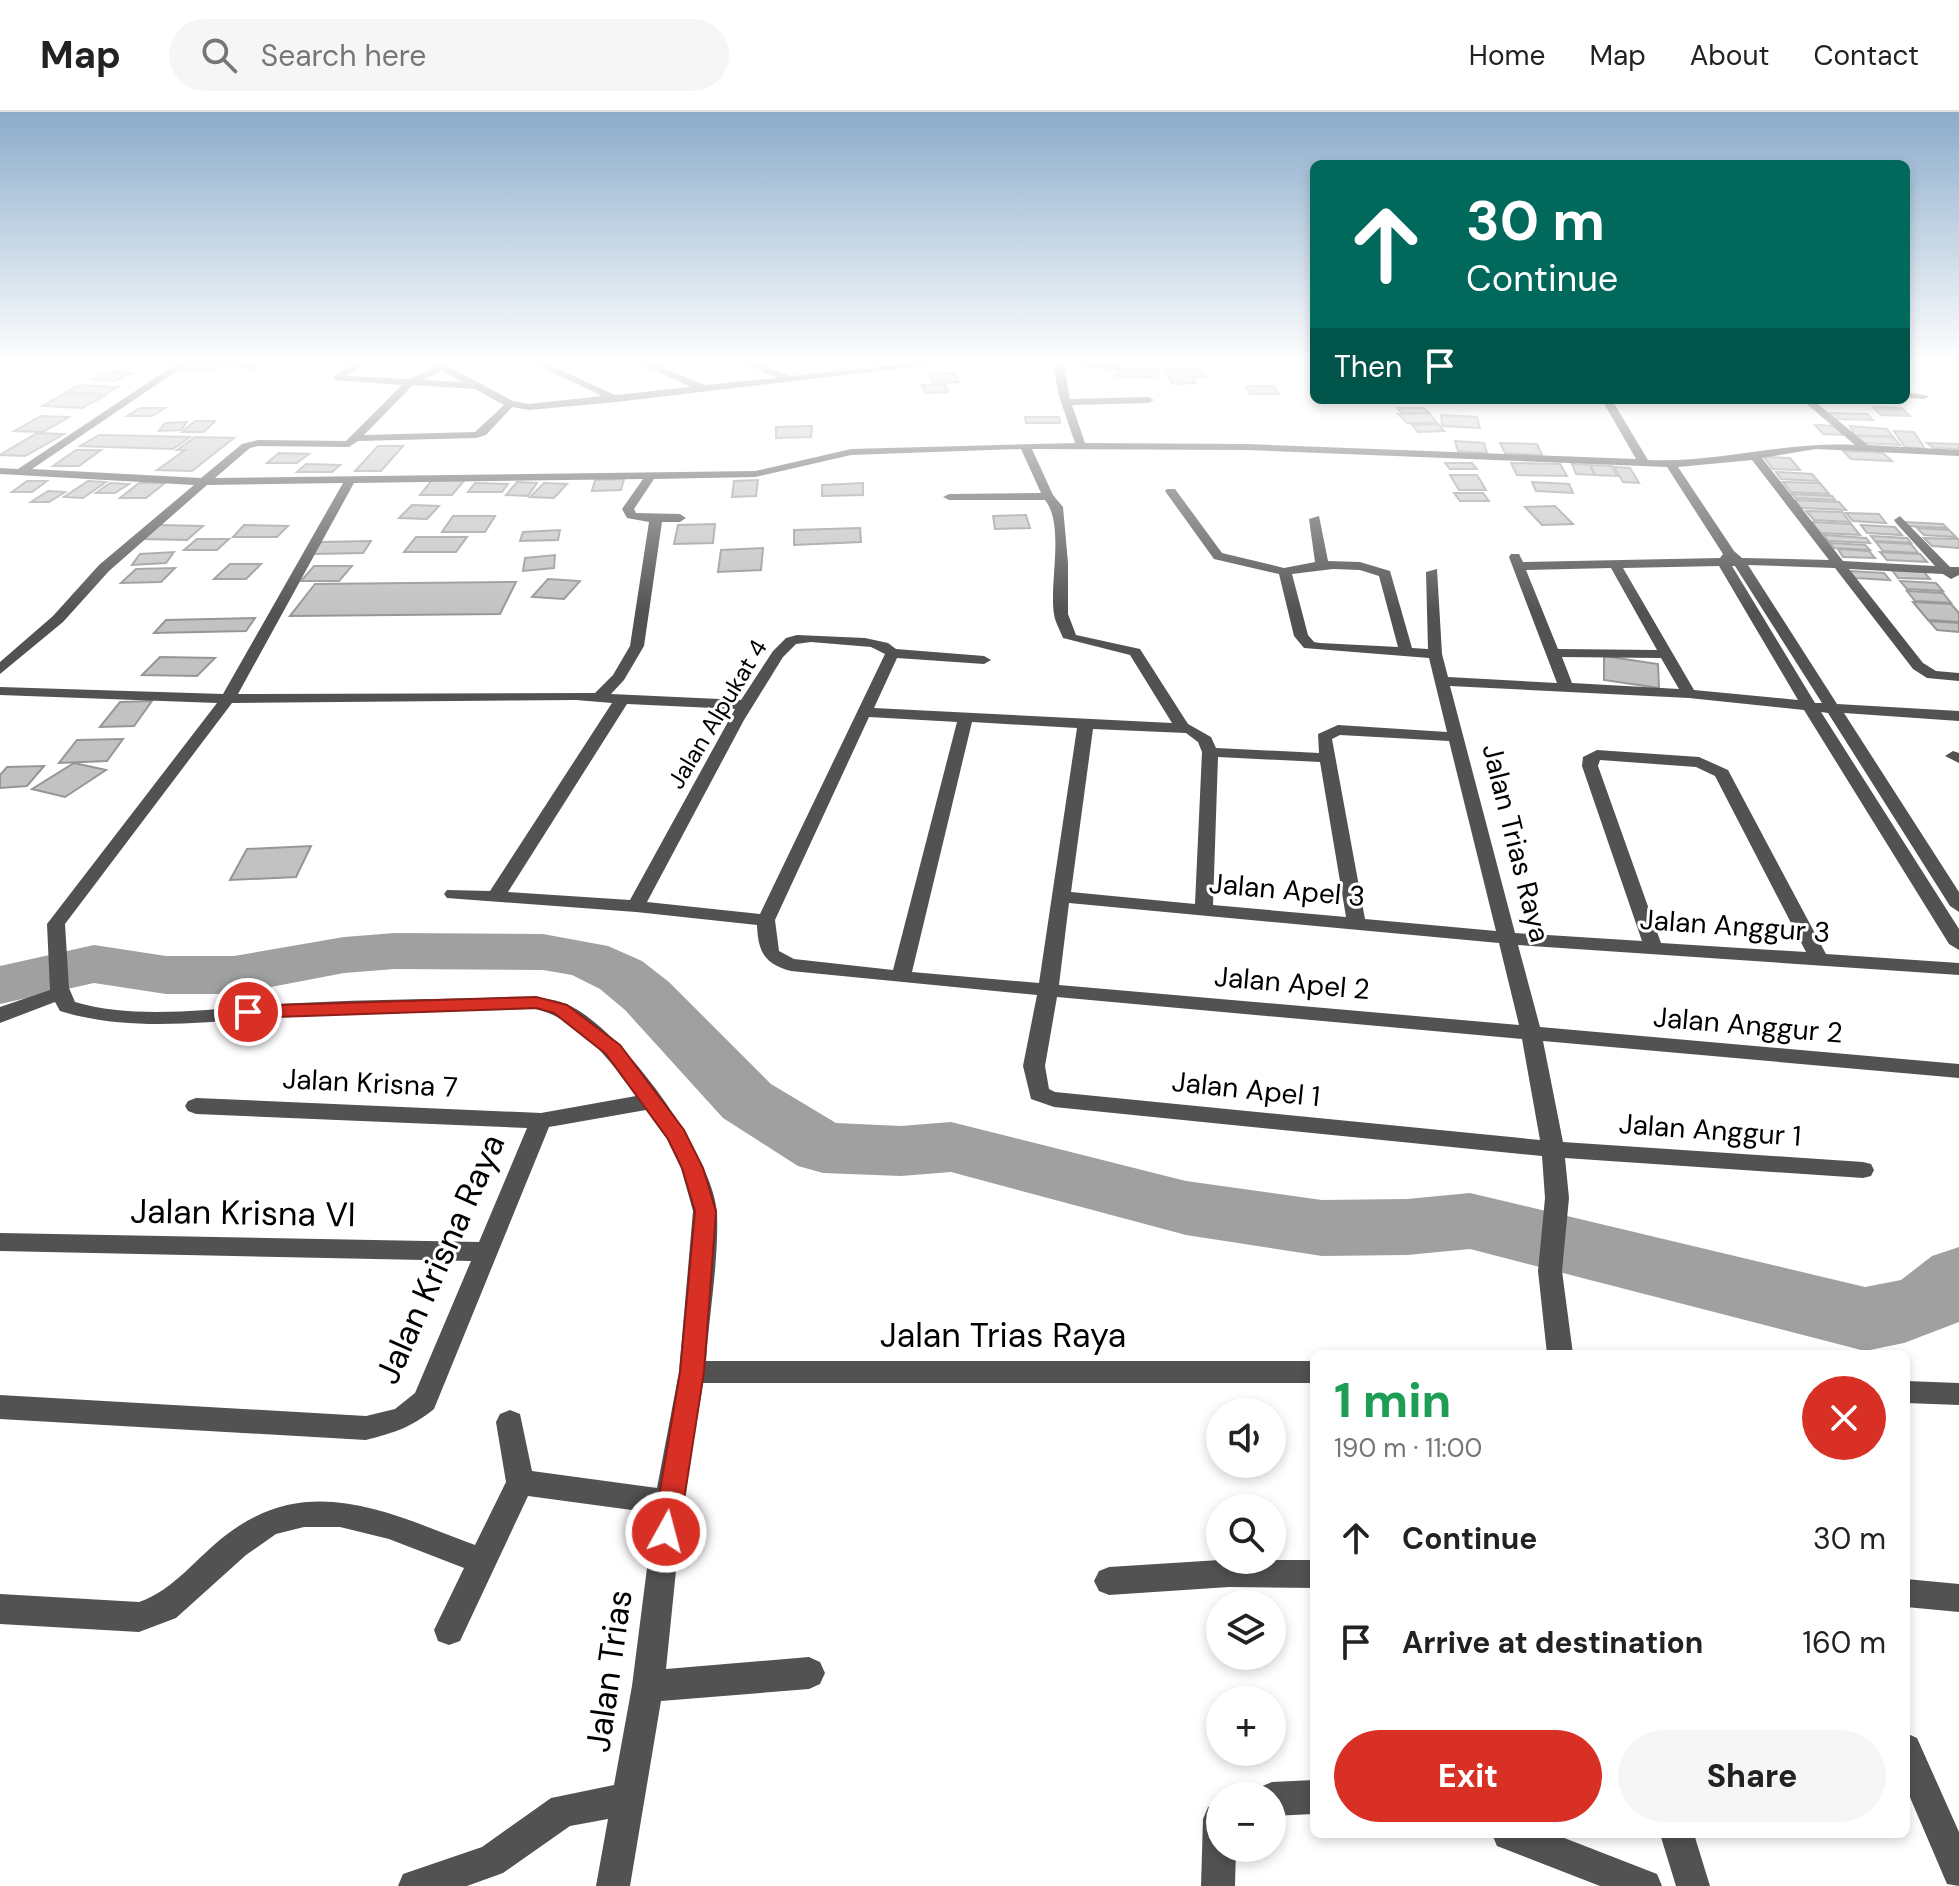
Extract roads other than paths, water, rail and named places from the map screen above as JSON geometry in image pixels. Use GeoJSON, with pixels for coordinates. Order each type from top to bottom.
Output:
{"type":"FeatureCollection","features":[{"type":"Feature","properties":{"kind":"street"},"geometry":{"type":"LineString","coordinates":[[20,472],[58,447]]}},
{"type":"Feature","properties":{"kind":"street"},"geometry":{"type":"LineString","coordinates":[[0,670],[58,619],[104,568],[249,447]]}},
{"type":"Feature","properties":{"kind":"street"},"geometry":{"type":"LineString","coordinates":[[0,471],[204,482],[350,481],[441,476],[755,474],[851,452],[1002,447]]}},
{"type":"Feature","properties":{"kind":"street"},"geometry":{"type":"LineString","coordinates":[[1025,447],[1048,496],[1057,507],[1061,614],[1070,638],[1135,652],[1183,728]]}},
{"type":"Feature","properties":{"kind":"street"},"geometry":{"type":"LineString","coordinates":[[1335,447],[1671,464],[1755,457],[1812,447]]}},
{"type":"Feature","properties":{"kind":"street"},"geometry":{"type":"LineString","coordinates":[[1634,447],[1644,463]]}},
{"type":"Feature","properties":{"kind":"street"},"geometry":{"type":"LineString","coordinates":[[1854,447],[1959,453]]}},
{"type":"Feature","properties":{"kind":"street"},"geometry":{"type":"LineString","coordinates":[[1755,457],[1924,672],[1959,677]]}},
{"type":"Feature","properties":{"kind":"street"},"geometry":{"type":"LineString","coordinates":[[1671,464],[1959,944]]}},
{"type":"Feature","properties":{"kind":"street"},"geometry":{"type":"LineString","coordinates":[[651,475],[628,509],[631,515],[639,518],[680,518]]}},
{"type":"Feature","properties":{"kind":"street"},"geometry":{"type":"LineString","coordinates":[[0,1016],[60,990],[56,924],[228,699],[350,481]]}},
{"type":"Feature","properties":{"kind":"street"},"geometry":{"type":"LineString","coordinates":[[1171,491],[1218,556],[1285,572],[1294,568],[1322,566],[1375,569],[1385,574],[1406,652]]}},
{"type":"Feature","properties":{"kind":"street"},"geometry":{"type":"LineString","coordinates":[[949,497],[1048,496]]}},
{"type":"Feature","properties":{"kind":"street"},"geometry":{"type":"LineString","coordinates":[[600,696],[619,677],[637,646],[656,518]]}},
{"type":"Feature","properties":{"kind":"street"},"geometry":{"type":"LineString","coordinates":[[1315,519],[1322,566]]}},
{"type":"Feature","properties":{"kind":"street"},"geometry":{"type":"LineString","coordinates":[[1900,520],[1953,570],[1959,584]]}},
{"type":"Feature","properties":{"kind":"street"},"geometry":{"type":"LineString","coordinates":[[1731,560],[1817,703],[1959,906]]}},
{"type":"Feature","properties":{"kind":"street"},"geometry":{"type":"LineString","coordinates":[[1566,687],[1517,562],[1616,566],[1698,565],[1731,560],[1953,570]]}},
{"type":"Feature","properties":{"kind":"street"},"geometry":{"type":"LineString","coordinates":[[1616,566],[1689,694]]}},
{"type":"Feature","properties":{"kind":"street"},"geometry":{"type":"LineString","coordinates":[[1285,572],[1301,636],[1309,645],[1435,654]]}},
{"type":"Feature","properties":{"kind":"street","name":"Jalan Trias Raya"},"geometry":{"type":"LineString","coordinates":[[1432,572],[1435,654],[1531,1033],[1553,1149],[1557,1198],[1550,1271],[1560,1350]]}},
{"type":"Feature","properties":{"kind":"street","name":"Jalan Alpukat 4"},"geometry":{"type":"LineString","coordinates":[[636,906],[745,705],[780,649],[790,641],[807,638],[881,645],[892,653]]}},
{"type":"Feature","properties":{"kind":"street"},"geometry":{"type":"LineString","coordinates":[[453,894],[636,906],[766,920],[892,653],[984,660]]}},
{"type":"Feature","properties":{"kind":"street"},"geometry":{"type":"LineString","coordinates":[[1554,653],[1666,654]]}},
{"type":"Feature","properties":{"kind":"street"},"geometry":{"type":"LineString","coordinates":[[1442,681],[1817,703],[1959,706]]}},
{"type":"Feature","properties":{"kind":"street"},"geometry":{"type":"LineString","coordinates":[[0,691],[228,699],[600,696],[745,705]]}},
{"type":"Feature","properties":{"kind":"street"},"geometry":{"type":"LineString","coordinates":[[497,895],[622,699]]}},
{"type":"Feature","properties":{"kind":"street"},"geometry":{"type":"LineString","coordinates":[[1817,703],[1959,716]]}},
{"type":"Feature","properties":{"kind":"street"},"geometry":{"type":"LineString","coordinates":[[862,712],[1190,729],[1205,740],[1210,752],[1204,911]]}},
{"type":"Feature","properties":{"kind":"street"},"geometry":{"type":"LineString","coordinates":[[901,977],[966,717]]}},
{"type":"Feature","properties":{"kind":"street"},"geometry":{"type":"LineString","coordinates":[[1048,989],[1086,722]]}},
{"type":"Feature","properties":{"kind":"street"},"geometry":{"type":"LineString","coordinates":[[1356,924],[1324,737],[1338,730],[1456,737]]}},
{"type":"Feature","properties":{"kind":"street"},"geometry":{"type":"LineString","coordinates":[[1210,752],[1327,758]]}},
{"type":"Feature","properties":{"kind":"street"},"geometry":{"type":"LineString","coordinates":[[1654,949],[1589,760],[1597,755],[1699,762],[1722,773],[1820,961]]}},
{"type":"Feature","properties":{"kind":"street","name":"Jalan Apel 3"},"geometry":{"type":"LineString","coordinates":[[1061,897],[1507,938]]}},
{"type":"Feature","properties":{"kind":"street","name":"Jalan Apel 2"},"geometry":{"type":"LineString","coordinates":[[766,920],[768,951],[775,960],[791,965],[1531,1033]]}},
{"type":"Feature","properties":{"kind":"street","name":"Jalan Anggur 3"},"geometry":{"type":"LineString","coordinates":[[1507,938],[1959,969]]}},
{"type":"Feature","properties":{"kind":"street","name":"Jalan Apel 1"},"geometry":{"type":"LineString","coordinates":[[1048,989],[1034,1066],[1039,1094],[1054,1099],[1553,1149]]}},
{"type":"Feature","properties":{"kind":"street","name":"Jalan Trias"},"geometry":{"type":"LineString","coordinates":[[60,990],[67,1006],[93,1014],[138,1018],[303,1009],[536,1003],[561,1009],[613,1049],[677,1136],[692,1168],[705,1211],[692,1372],[669,1502],[648,1686],[613,1886]]}},
{"type":"Feature","properties":{"kind":"street","name":"Jalan Anggur 2"},"geometry":{"type":"LineString","coordinates":[[1531,1033],[1959,1071]]}},
{"type":"Feature","properties":{"kind":"street","name":"Jalan Krisna Raya"},"geometry":{"type":"LineString","coordinates":[[0,1407],[366,1428],[402,1419],[425,1401],[484,1252],[541,1121],[651,1101]]}},
{"type":"Feature","properties":{"kind":"street","name":"Jalan Krisna 7"},"geometry":{"type":"LineString","coordinates":[[196,1106],[541,1121]]}},
{"type":"Feature","properties":{"kind":"street","name":"Jalan Anggur 1"},"geometry":{"type":"LineString","coordinates":[[1553,1149],[1863,1170]]}},
{"type":"Feature","properties":{"kind":"street","name":"Jalan Krisna VI"},"geometry":{"type":"LineString","coordinates":[[0,1242],[484,1252]]}},
{"type":"Feature","properties":{"kind":"street","name":"Jalan Trias Raya"},"geometry":{"type":"LineString","coordinates":[[692,1372],[1310,1372]]}},
{"type":"Feature","properties":{"kind":"street"},"geometry":{"type":"LineString","coordinates":[[1910,1392],[1959,1394]]}},
{"type":"Feature","properties":{"kind":"street"},"geometry":{"type":"LineString","coordinates":[[449,1630],[520,1482],[510,1422]]}},
{"type":"Feature","properties":{"kind":"street"},"geometry":{"type":"LineString","coordinates":[[520,1482],[669,1502]]}},
{"type":"Feature","properties":{"kind":"street"},"geometry":{"type":"LineString","coordinates":[[0,1609],[139,1617],[165,1608],[236,1545],[269,1522],[304,1514],[340,1514],[389,1526],[482,1561]]}},
{"type":"Feature","properties":{"kind":"street"},"geometry":{"type":"LineString","coordinates":[[1109,1581],[1229,1573],[1310,1574]]}},
{"type":"Feature","properties":{"kind":"street"},"geometry":{"type":"LineString","coordinates":[[1910,1593],[1959,1598]]}},
{"type":"Feature","properties":{"kind":"street"},"geometry":{"type":"LineString","coordinates":[[648,1686],[809,1673]]}},
{"type":"Feature","properties":{"kind":"street"},"geometry":{"type":"LineString","coordinates":[[1910,1758],[1959,1872]]}},
{"type":"Feature","properties":{"kind":"street"},"geometry":{"type":"LineString","coordinates":[[1286,1798],[1310,1797]]}},
{"type":"Feature","properties":{"kind":"street"},"geometry":{"type":"LineString","coordinates":[[415,1886],[491,1861],[563,1810],[628,1799]]}},
{"type":"Feature","properties":{"kind":"street"},"geometry":{"type":"LineString","coordinates":[[1519,1838],[1645,1886]]}},
{"type":"Feature","properties":{"kind":"street"},"geometry":{"type":"LineString","coordinates":[[1678,1838],[1693,1886]]}},
{"type":"Feature","properties":{"kind":"street"},"geometry":{"type":"LineString","coordinates":[[1218,1886],[1219,1862]]}},
{"type":"Feature","properties":{"kind":"waterway"},"geometry":{"type":"LineString","coordinates":[[0,985],[94,964],[166,975],[234,975],[344,955],[395,951],[543,952],[587,959],[621,975],[647,996],[747,1101],[823,1148],[901,1151],[951,1147],[1186,1208],[1322,1228],[1407,1227],[1470,1221],[1865,1319],[1929,1302],[1959,1277]]}}]}
